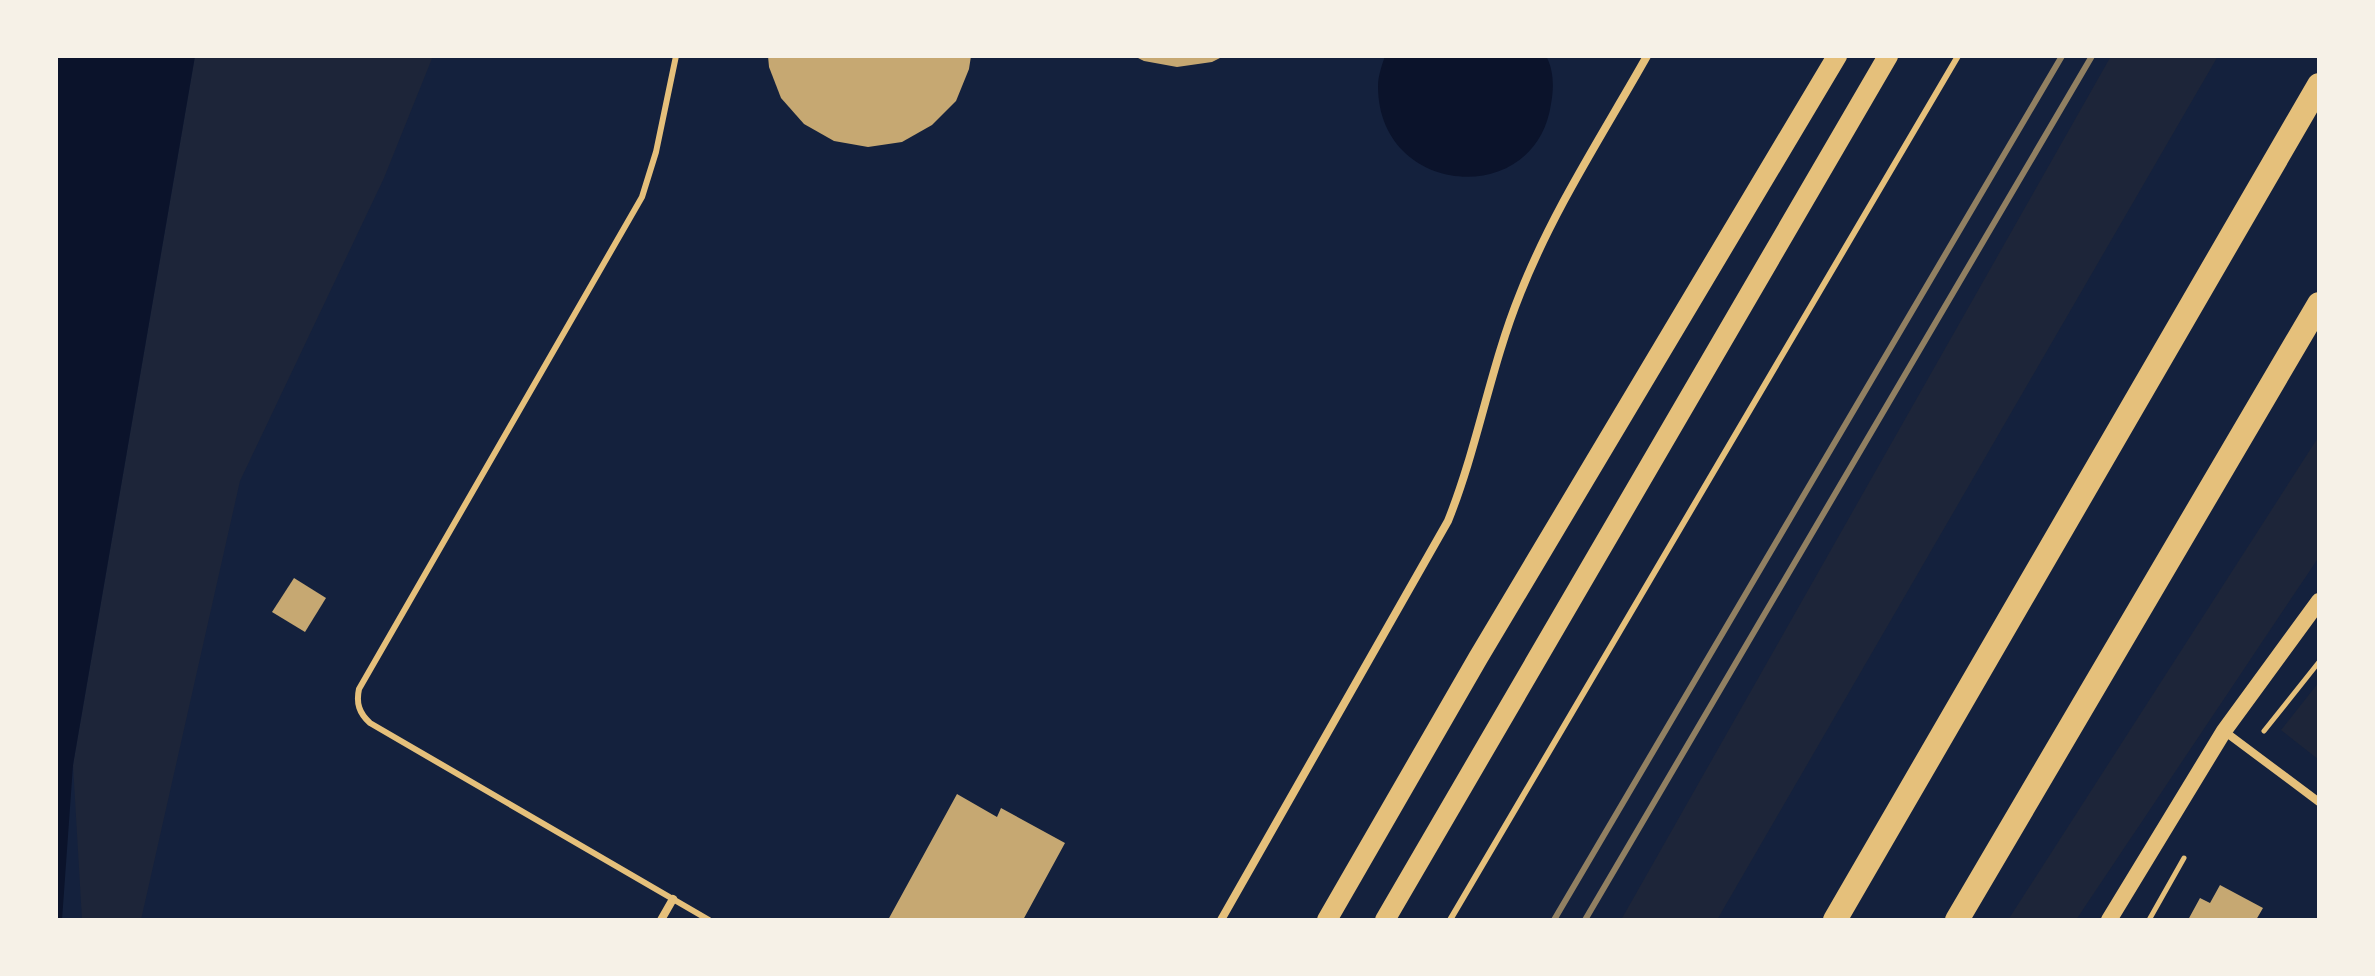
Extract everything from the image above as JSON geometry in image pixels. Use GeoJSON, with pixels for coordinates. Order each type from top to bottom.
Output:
{"type":"FeatureCollection","features":[{"type":"Feature","properties":{"kind":"highway"},"geometry":{"type":"LineString","coordinates":[[1835,920],[2319,85]]}},
{"type":"Feature","properties":{"kind":"highway"},"geometry":{"type":"LineString","coordinates":[[1957,920],[2319,304]]}},
{"type":"Feature","properties":{"kind":"main road"},"geometry":{"type":"LineString","coordinates":[[1327,920],[1486,645],[1837,56]]}},
{"type":"Feature","properties":{"kind":"main road"},"geometry":{"type":"LineString","coordinates":[[1385,920],[1888,56]]}},
{"type":"Feature","properties":{"kind":"main road"},"geometry":{"type":"LineString","coordinates":[[2109,920],[2224,731],[2319,601]]}},
{"type":"Feature","properties":{"kind":"street"},"geometry":{"type":"LineString","coordinates":[[1221,920],[1448,521],[1465,479],[1502,345],[1520,294],[1541,245],[1647,56]]}},
{"type":"Feature","properties":{"kind":"street"},"geometry":{"type":"LineString","coordinates":[[2224,731],[2319,802]]}},
{"type":"Feature","properties":{"kind":"street"},"geometry":{"type":"LineString","coordinates":[[661,920],[673,899]]}},
{"type":"Feature","properties":{"kind":"lane"},"geometry":{"type":"LineString","coordinates":[[669,56],[672,69]]}},
{"type":"Feature","properties":{"kind":"lane"},"geometry":{"type":"LineString","coordinates":[[676,56],[656,152],[642,197],[359,689],[357,698],[363,716],[370,723],[709,920]]}},
{"type":"Feature","properties":{"kind":"lane"},"geometry":{"type":"LineString","coordinates":[[1450,920],[1958,56]]}},
{"type":"Feature","properties":{"kind":"path"},"geometry":{"type":"LineString","coordinates":[[2250,750],[2319,662]]}},
{"type":"Feature","properties":{"kind":"path"},"geometry":{"type":"LineString","coordinates":[[2149,920],[2186,853]]}},
{"type":"Feature","properties":{"kind":"shaded area"},"geometry":{"type":"Polygon","coordinates":[[[56,56],[195,56],[73,765],[62,920],[56,920],[56,56]]]}},
{"type":"Feature","properties":{"kind":"shaded area"},"geometry":{"type":"Polygon","coordinates":[[[195,56],[433,56],[384,178],[240,481],[141,920],[82,920],[73,765],[195,56]]]}},
{"type":"Feature","properties":{"kind":"shaded area"},"geometry":{"type":"Polygon","coordinates":[[[1385,56],[1546,56],[1552,73],[1553,92],[1539,138],[1518,161],[1490,174],[1459,176],[1429,169],[1403,151],[1385,123],[1378,86],[1385,56]]]}},
{"type":"Feature","properties":{"kind":"shaded area"},"geometry":{"type":"Polygon","coordinates":[[[2111,56],[2218,56],[1717,920],[1621,920],[2111,56]]]}},
{"type":"Feature","properties":{"kind":"shaded area"},"geometry":{"type":"Polygon","coordinates":[[[2319,436],[2319,557],[2076,920],[2008,920],[2319,436]]]}},
{"type":"Feature","properties":{"kind":"shaded area"},"geometry":{"type":"Polygon","coordinates":[[[2319,682],[2319,760],[2281,730],[2319,682]]]}},
{"type":"Feature","properties":{"kind":"building"},"geometry":{"type":"Polygon","coordinates":[[[768,56],[971,56],[956,101],[932,125],[902,142],[868,147],[834,141],[804,124],[781,98],[768,56]]]}},
{"type":"Feature","properties":{"kind":"building"},"geometry":{"type":"Polygon","coordinates":[[[1134,56],[1224,56],[1212,62],[1177,67],[1134,56]]]}},
{"type":"Feature","properties":{"kind":"building"},"geometry":{"type":"Polygon","coordinates":[[[294,578],[326,598],[305,632],[272,612],[294,578]]]}},
{"type":"Feature","properties":{"kind":"building"},"geometry":{"type":"Polygon","coordinates":[[[957,794],[997,817],[1001,808],[1065,843],[1023,920],[888,920],[957,794]]]}},
{"type":"Feature","properties":{"kind":"building"},"geometry":{"type":"Polygon","coordinates":[[[2220,885],[2263,908],[2256,920],[2188,920],[2200,898],[2210,903],[2220,885]]]}},
{"type":"Feature","properties":{"kind":"railway"},"geometry":{"type":"LineString","coordinates":[[1554,920],[2062,56]]}},
{"type":"Feature","properties":{"kind":"railway"},"geometry":{"type":"LineString","coordinates":[[1585,920],[2092,56]]}}]}
